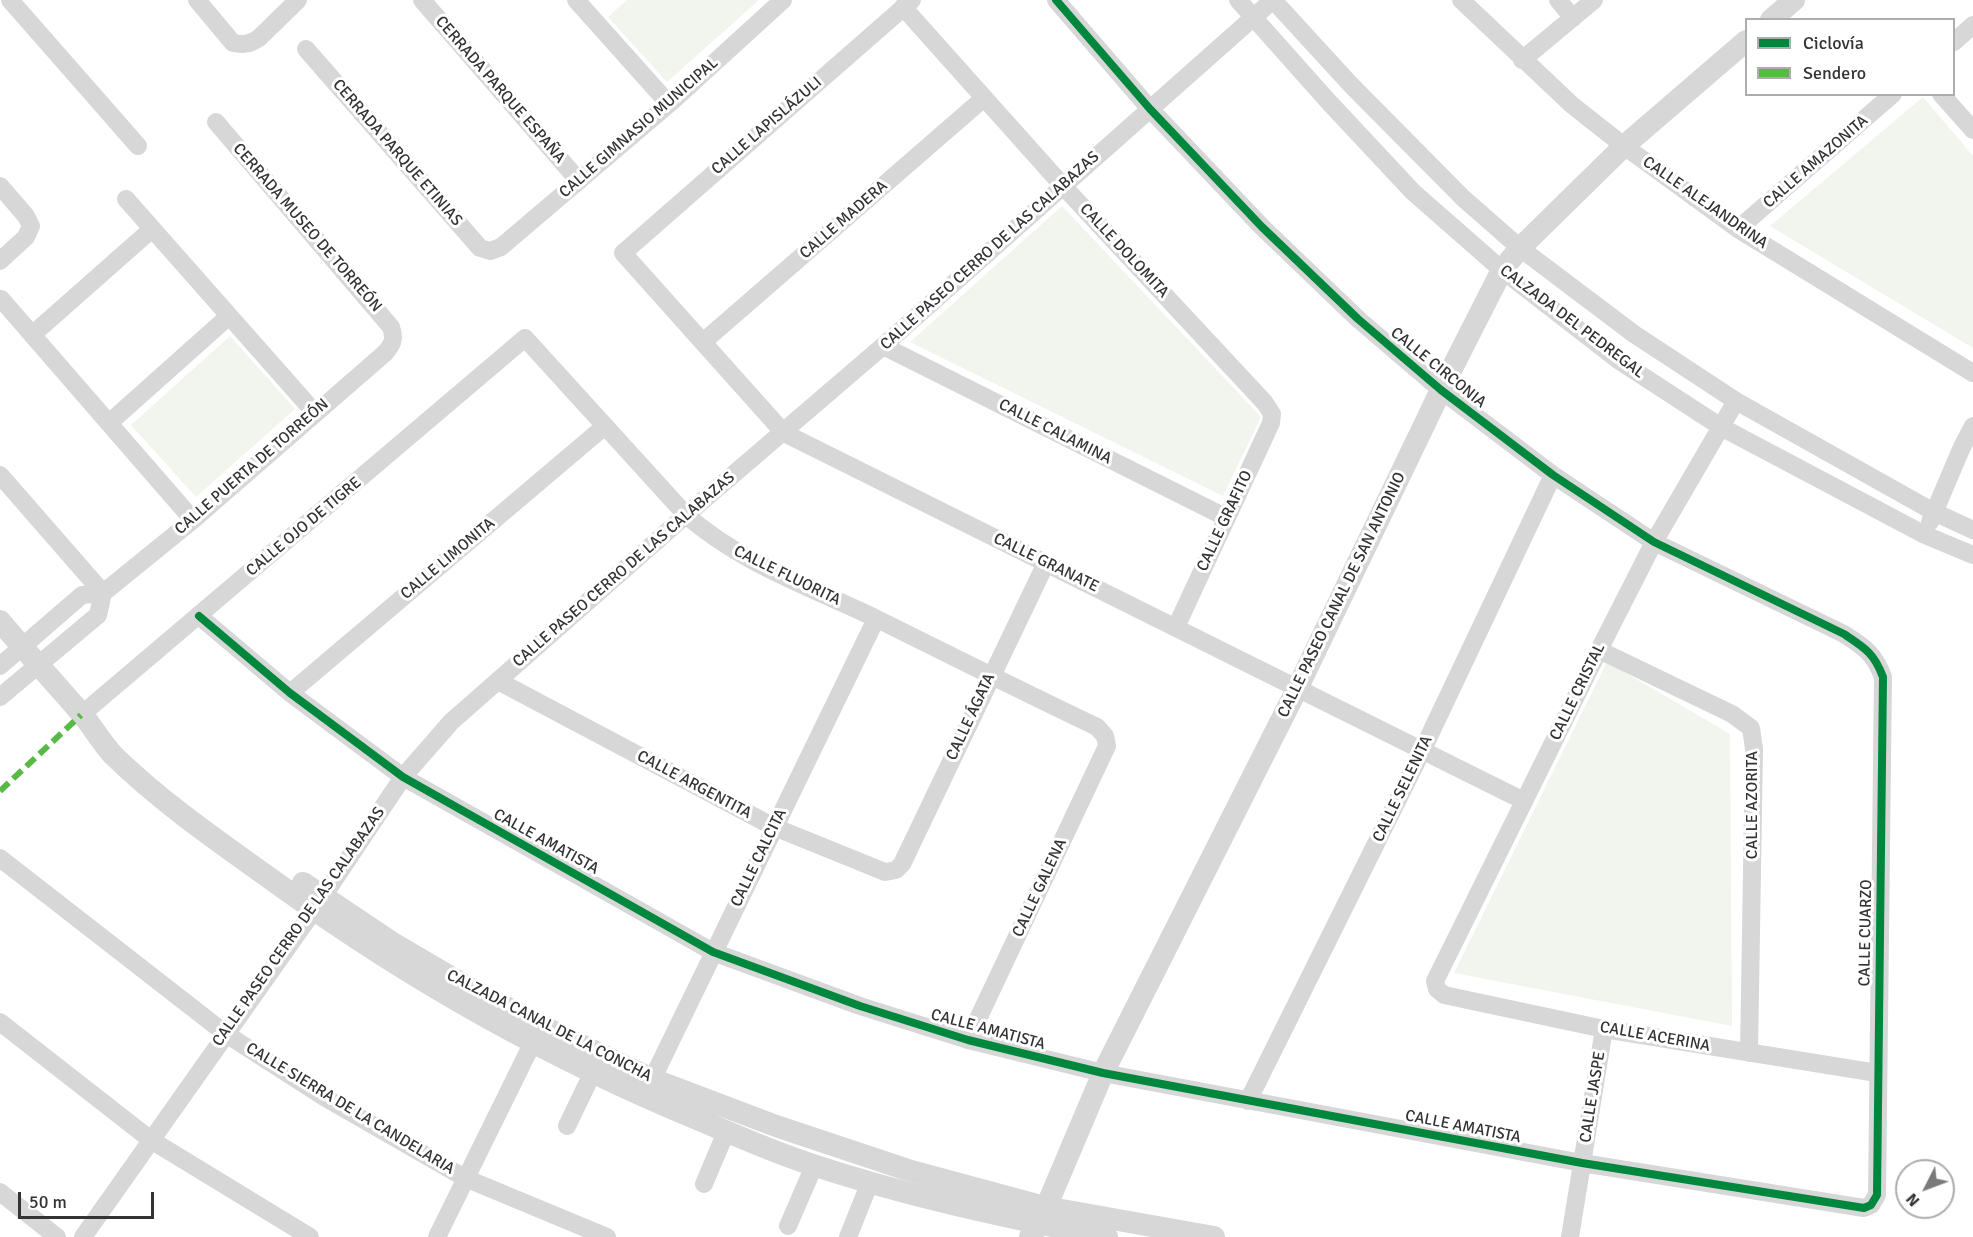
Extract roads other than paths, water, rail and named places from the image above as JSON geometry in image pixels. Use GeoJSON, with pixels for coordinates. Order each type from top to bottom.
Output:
{"type":"FeatureCollection","features":[{"type":"Feature","properties":{"kind":"street"},"geometry":{"type":"LineString","coordinates":[[10,0],[138,146]]}},
{"type":"Feature","properties":{"kind":"street"},"geometry":{"type":"LineString","coordinates":[[197,0],[233,43],[242,45],[252,43],[259,38],[298,0]]}},
{"type":"Feature","properties":{"kind":"street","name":"CERRADA PARQUE ESPAÑA"},"geometry":{"type":"LineString","coordinates":[[422,0],[579,181]]}},
{"type":"Feature","properties":{"kind":"street","name":"CALLE GIMNASIO MUNICIPAL"},"geometry":{"type":"LineString","coordinates":[[490,251],[501,247],[669,104],[783,0]]}},
{"type":"Feature","properties":{"kind":"street","name":"CALLE CIRCONIA"},"geometry":{"type":"LineString","coordinates":[[1056,0],[1150,109],[1262,227],[1358,320],[1441,390],[1553,475],[1654,542],[1844,634],[1868,649],[1877,660]]}},
{"type":"Feature","properties":{"kind":"street","name":"CALZADA DEL PEDREGAL"},"geometry":{"type":"LineString","coordinates":[[1238,0],[1326,100],[1413,192],[1502,270],[1618,360],[1721,427],[1925,535],[1973,555]]}},
{"type":"Feature","properties":{"kind":"street","name":"CALLE PASEO CERRO DE LAS CALABAZAS"},"geometry":{"type":"LineString","coordinates":[[83,1237],[318,903],[403,777],[451,722],[686,515],[784,433],[1273,0]]}},
{"type":"Feature","properties":{"kind":"street","name":"CALZADA DEL PEDREGAL"},"geometry":{"type":"LineString","coordinates":[[1273,0],[1351,85],[1455,190],[1520,248],[1634,334],[1736,401],[1934,512],[1973,530]]}},
{"type":"Feature","properties":{"kind":"street","name":"CALLE ALEJANDRINA"},"geometry":{"type":"LineString","coordinates":[[1461,0],[1572,105],[1624,146],[1738,229],[1973,373]]}},
{"type":"Feature","properties":{"kind":"street"},"geometry":{"type":"LineString","coordinates":[[1558,0],[1573,18]]}},
{"type":"Feature","properties":{"kind":"street"},"geometry":{"type":"LineString","coordinates":[[1522,60],[1594,0]]}},
{"type":"Feature","properties":{"kind":"street"},"geometry":{"type":"LineString","coordinates":[[1774,18],[1794,0]]}},
{"type":"Feature","properties":{"kind":"street"},"geometry":{"type":"LineString","coordinates":[[586,3],[669,104]]}},
{"type":"Feature","properties":{"kind":"street","name":"CALLE DOLOMITA"},"geometry":{"type":"LineString","coordinates":[[907,4],[984,98],[1265,403],[1272,414]]}},
{"type":"Feature","properties":{"kind":"street","name":"CALLE LAPISLÁZULI"},"geometry":{"type":"LineString","coordinates":[[622,253],[907,4]]}},
{"type":"Feature","properties":{"kind":"street"},"geometry":{"type":"LineString","coordinates":[[1955,40],[1973,25]]}},
{"type":"Feature","properties":{"kind":"street","name":"CALLE PASEO CANAL DE SAN ANTONIO"},"geometry":{"type":"LineString","coordinates":[[1038,1226],[1103,1073],[1298,687],[1441,390],[1502,270],[1520,248],[1624,146],[1745,42]]}},
{"type":"Feature","properties":{"kind":"street","name":"CERRADA PARQUE ETINIAS"},"geometry":{"type":"LineString","coordinates":[[306,49],[480,248],[490,251]]}},
{"type":"Feature","properties":{"kind":"street","name":"CALLE AMAZONITA"},"geometry":{"type":"LineString","coordinates":[[1738,229],[1891,96]]}},
{"type":"Feature","properties":{"kind":"street"},"geometry":{"type":"LineString","coordinates":[[1943,96],[1973,130]]}},
{"type":"Feature","properties":{"kind":"street","name":"CALLE MADERA"},"geometry":{"type":"LineString","coordinates":[[704,342],[984,98]]}},
{"type":"Feature","properties":{"kind":"street","name":"CERRADA MUSEO DE TORREÓN"},"geometry":{"type":"LineString","coordinates":[[216,123],[391,327],[394,336]]}},
{"type":"Feature","properties":{"kind":"street"},"geometry":{"type":"LineString","coordinates":[[0,186],[26,216],[31,226],[26,237],[0,261]]}},
{"type":"Feature","properties":{"kind":"street"},"geometry":{"type":"LineString","coordinates":[[126,199],[315,413]]}},
{"type":"Feature","properties":{"kind":"street"},"geometry":{"type":"LineString","coordinates":[[32,335],[152,229]]}},
{"type":"Feature","properties":{"kind":"street","name":"CALLE GRANATE"},"geometry":{"type":"LineString","coordinates":[[622,253],[784,433],[1524,801]]}},
{"type":"Feature","properties":{"kind":"street"},"geometry":{"type":"LineString","coordinates":[[1,299],[193,520]]}},
{"type":"Feature","properties":{"kind":"street"},"geometry":{"type":"LineString","coordinates":[[109,423],[229,316]]}},
{"type":"Feature","properties":{"kind":"street","name":"CALLE PUERTA DE TORREÓN"},"geometry":{"type":"LineString","coordinates":[[0,666],[82,595],[103,593],[193,520],[385,353],[392,344],[394,336]]}},
{"type":"Feature","properties":{"kind":"street","name":"CALLE FLUORITA"},"geometry":{"type":"LineString","coordinates":[[525,338],[686,515],[731,550],[1097,728],[1105,736]]}},
{"type":"Feature","properties":{"kind":"street","name":"CALLE OJO DE TIGRE"},"geometry":{"type":"LineString","coordinates":[[84,717],[525,338]]}},
{"type":"Feature","properties":{"kind":"street","name":"CALLE CALAMINA"},"geometry":{"type":"LineString","coordinates":[[883,346],[1227,519]]}},
{"type":"Feature","properties":{"kind":"street","name":"CALLE CRISTAL"},"geometry":{"type":"LineString","coordinates":[[1437,989],[1436,981],[1599,650],[1654,542],[1736,401]]}},
{"type":"Feature","properties":{"kind":"street","name":"CALLE GRAFITO"},"geometry":{"type":"LineString","coordinates":[[1176,627],[1271,423],[1272,414]]}},
{"type":"Feature","properties":{"kind":"street","name":"CALLE LIMONITA"},"geometry":{"type":"LineString","coordinates":[[290,693],[605,426]]}},
{"type":"Feature","properties":{"kind":"street"},"geometry":{"type":"LineString","coordinates":[[1925,535],[1973,426]]}},
{"type":"Feature","properties":{"kind":"street"},"geometry":{"type":"LineString","coordinates":[[0,475],[103,593]]}},
{"type":"Feature","properties":{"kind":"street","name":"CALLE SELENITA"},"geometry":{"type":"LineString","coordinates":[[1248,1101],[1423,749],[1553,475]]}},
{"type":"Feature","properties":{"kind":"street","name":"CALLE ÁGATA"},"geometry":{"type":"LineString","coordinates":[[896,870],[902,864],[1046,562]]}},
{"type":"Feature","properties":{"kind":"street","name":"CALLE PUERTA DE TORREÓN"},"geometry":{"type":"LineString","coordinates":[[0,697],[98,615],[103,593]]}},
{"type":"Feature","properties":{"kind":"street","name":"CALLE AMATISTA"},"geometry":{"type":"LineString","coordinates":[[199,616],[290,693],[403,777],[713,952],[860,1006],[968,1040],[1103,1073],[1582,1163],[1864,1209],[1870,1205]]}},
{"type":"Feature","properties":{"kind":"street","name":"CALLE CALCITA"},"geometry":{"type":"LineString","coordinates":[[647,1088],[876,619]]}},
{"type":"Feature","properties":{"kind":"street","name":"CALZADA CANAL DE LA CONCHA"},"geometry":{"type":"LineString","coordinates":[[0,621],[84,717],[103,727],[318,903],[421,980],[532,1044],[592,1074],[776,1126],[908,1170],[1038,1226],[1214,1237]]}},
{"type":"Feature","properties":{"kind":"street","name":"CALLE AZORITA"},"geometry":{"type":"LineString","coordinates":[[1599,650],[1732,714],[1751,728],[1754,749],[1749,1053]]}},
{"type":"Feature","properties":{"kind":"street","name":"CALLE CUARZO"},"geometry":{"type":"LineString","coordinates":[[1870,1205],[1877,1195],[1883,677],[1877,660]]}},
{"type":"Feature","properties":{"kind":"street","name":"CALLE ARGENTITA"},"geometry":{"type":"LineString","coordinates":[[498,681],[774,827],[885,872],[896,870]]}},
{"type":"Feature","properties":{"kind":"street","name":"CALLE GALENA"},"geometry":{"type":"LineString","coordinates":[[968,1040],[1107,746],[1105,736]]}},
{"type":"Feature","properties":{"kind":"street","name":"CALLE SIERRA DE LA CANDELARIA"},"geometry":{"type":"LineString","coordinates":[[0,858],[226,1034],[324,1097],[465,1178],[607,1237]]}},
{"type":"Feature","properties":{"kind":"street","name":"CALZADA CANAL DE LA CONCHA"},"geometry":{"type":"LineString","coordinates":[[318,903],[471,989],[558,1034],[726,1132],[814,1166],[870,1182],[1038,1226],[1107,1237]]}},
{"type":"Feature","properties":{"kind":"street","name":"CALLE ACERINA"},"geometry":{"type":"LineString","coordinates":[[1437,989],[1444,995],[1604,1029],[1877,1073]]}},
{"type":"Feature","properties":{"kind":"street"},"geometry":{"type":"LineString","coordinates":[[0,1022],[151,1140],[310,1237]]}},
{"type":"Feature","properties":{"kind":"street","name":"CALLE JASPE"},"geometry":{"type":"LineString","coordinates":[[1570,1237],[1604,1029]]}},
{"type":"Feature","properties":{"kind":"street"},"geometry":{"type":"LineString","coordinates":[[437,1237],[532,1044]]}},
{"type":"Feature","properties":{"kind":"street"},"geometry":{"type":"LineString","coordinates":[[567,1126],[592,1074]]}},
{"type":"Feature","properties":{"kind":"street"},"geometry":{"type":"LineString","coordinates":[[704,1184],[726,1132]]}},
{"type":"Feature","properties":{"kind":"street"},"geometry":{"type":"LineString","coordinates":[[788,1226],[814,1166]]}},
{"type":"Feature","properties":{"kind":"street"},"geometry":{"type":"LineString","coordinates":[[848,1237],[870,1182]]}},
{"type":"Feature","properties":{"kind":"street"},"geometry":{"type":"LineString","coordinates":[[0,1192],[57,1237]]}}]}
